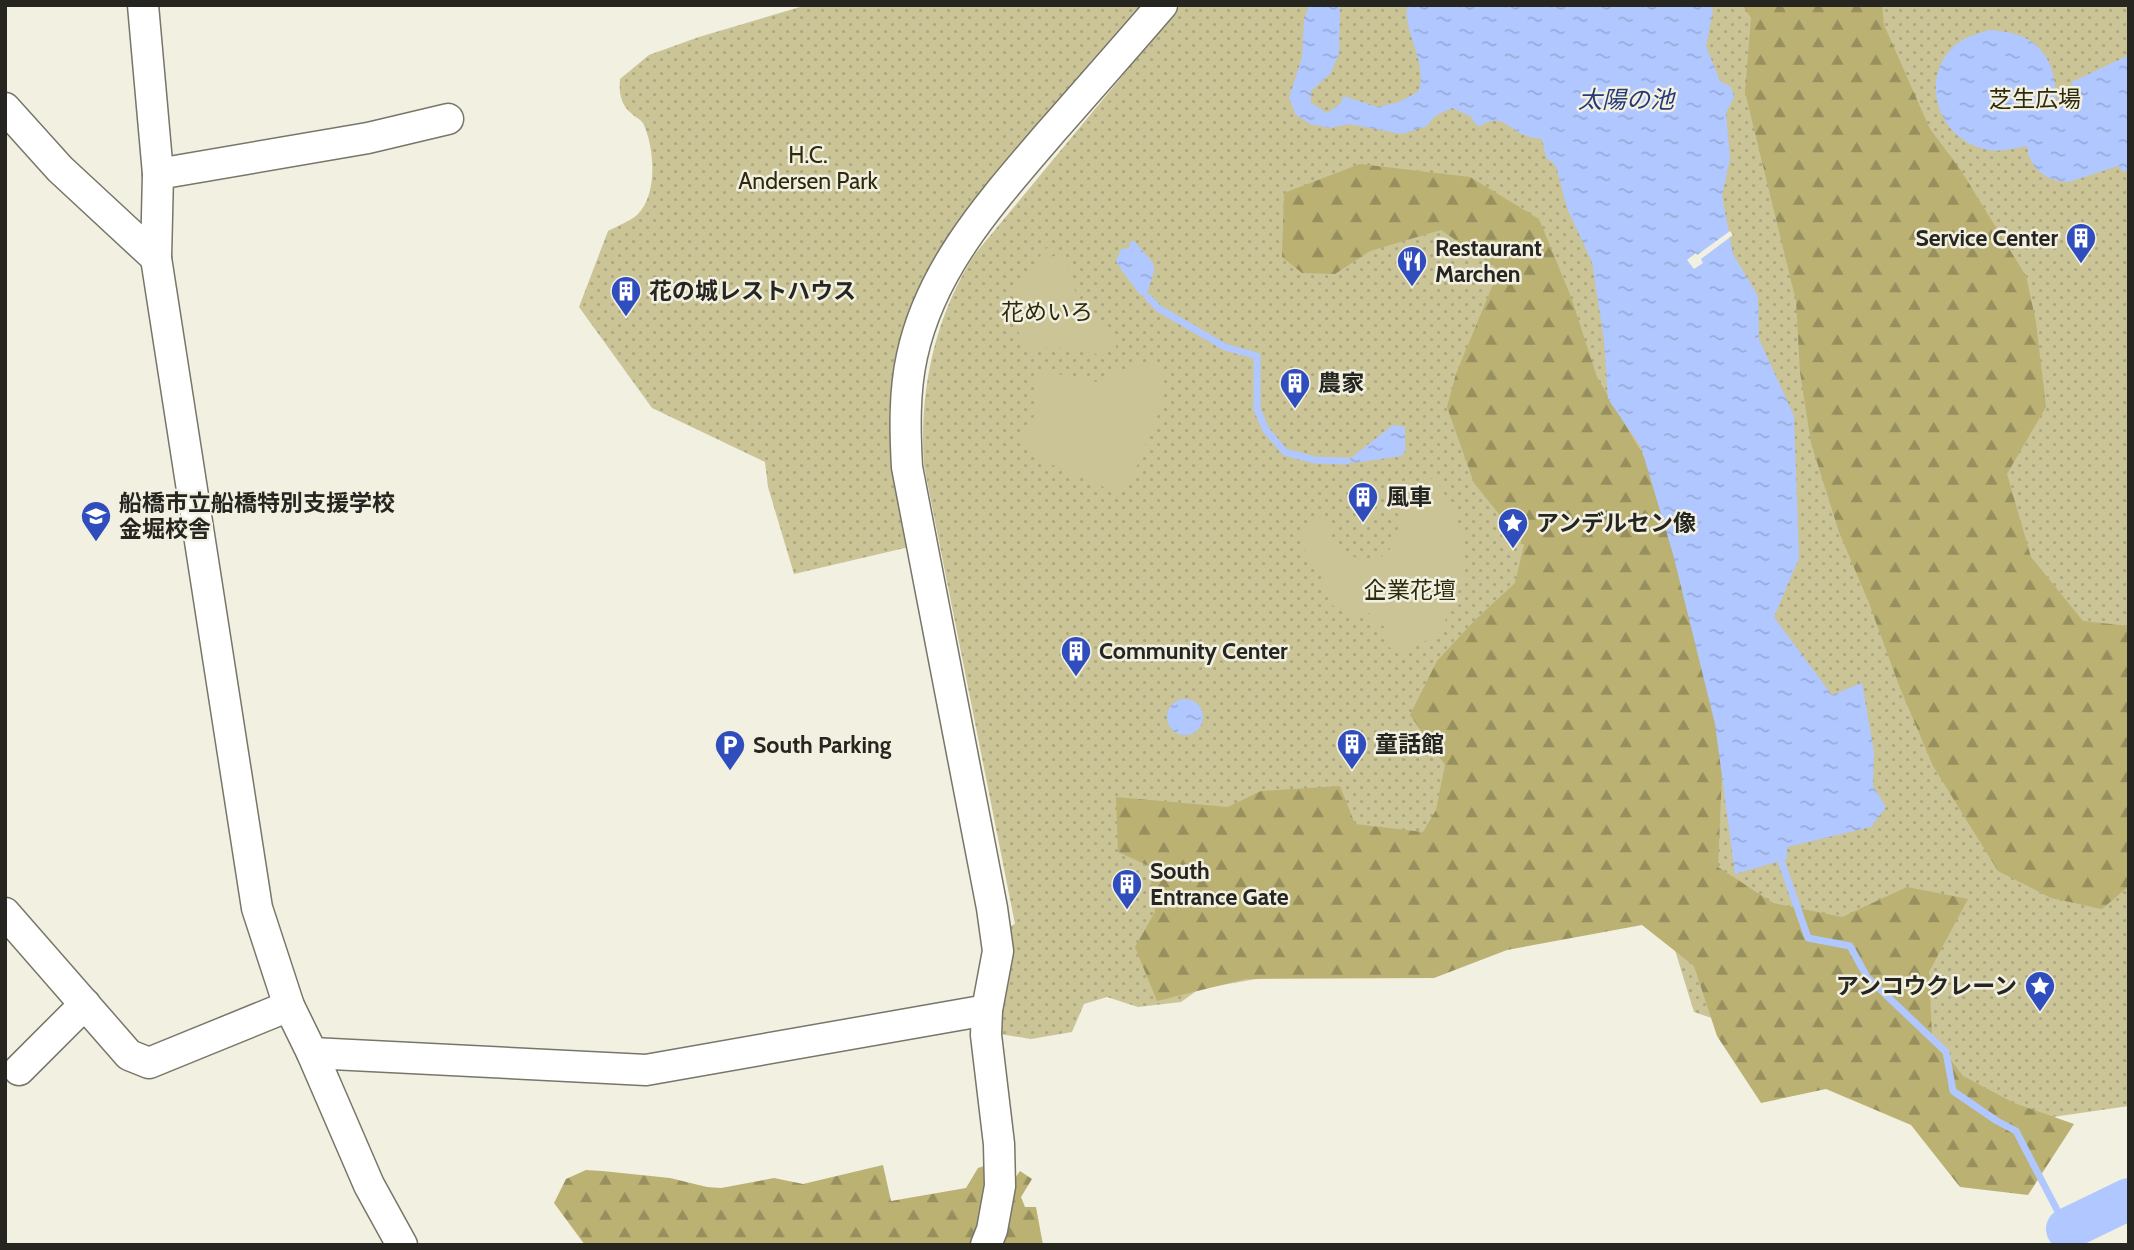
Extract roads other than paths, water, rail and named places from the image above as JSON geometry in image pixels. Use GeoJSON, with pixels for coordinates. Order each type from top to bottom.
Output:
{"type":"FeatureCollection","features":[{"type":"Feature","properties":{"kind":"street"},"geometry":{"type":"LineString","coordinates":[[143,5],[158,174],[156,258],[257,908],[289,1006],[369,1185],[402,1245]]}},
{"type":"Feature","properties":{"kind":"street"},"geometry":{"type":"LineString","coordinates":[[986,1245],[992,1230],[1000,1186],[999,1144],[986,1035],[987,1010],[998,951],[907,467],[908,372],[935,289],[960,245],[1002,189],[1162,5]]}},
{"type":"Feature","properties":{"kind":"street"},"geometry":{"type":"LineString","coordinates":[[5,108],[60,169],[156,258]]}},
{"type":"Feature","properties":{"kind":"street"},"geometry":{"type":"LineString","coordinates":[[158,174],[368,138],[448,119]]}},
{"type":"Feature","properties":{"kind":"street"},"geometry":{"type":"LineString","coordinates":[[6,916],[129,1055],[149,1063],[289,1006]]}},
{"type":"Feature","properties":{"kind":"street"},"geometry":{"type":"LineString","coordinates":[[19,1070],[85,1004]]}},
{"type":"Feature","properties":{"kind":"street"},"geometry":{"type":"LineString","coordinates":[[312,1053],[646,1070],[987,1010]]}},
{"type":"Feature","properties":{"kind":"water","name":"太陽の池"},"geometry":{"type":"Polygon","coordinates":[[[1309,5],[1340,5],[1339,54],[1330,74],[1311,91],[1311,103],[1327,113],[1341,103],[1343,96],[1378,107],[1399,102],[1418,92],[1420,71],[1407,16],[1407,5],[1710,5],[1713,11],[1706,46],[1720,81],[1731,87],[1734,97],[1726,113],[1730,158],[1722,196],[1733,254],[1758,296],[1759,339],[1794,416],[1799,558],[1774,617],[1832,695],[1862,683],[1874,752],[1873,786],[1886,807],[1871,827],[1787,847],[1787,859],[1735,874],[1715,724],[1673,554],[1641,447],[1608,399],[1604,340],[1592,262],[1567,208],[1556,166],[1546,157],[1542,139],[1520,133],[1500,121],[1491,121],[1478,127],[1470,116],[1452,108],[1435,116],[1427,126],[1402,134],[1349,124],[1330,128],[1310,124],[1296,115],[1289,98],[1302,57],[1304,20],[1309,5]]]}},
{"type":"Feature","properties":{"kind":"water"},"geometry":{"type":"Polygon","coordinates":[[[1989,30],[2020,36],[2040,50],[2052,72],[2056,102],[2070,94],[2072,82],[2129,55],[2129,170],[2123,172],[2118,166],[2069,182],[2053,180],[2035,167],[2027,146],[1989,150],[1972,145],[1958,135],[1939,108],[1937,76],[1943,60],[1954,46],[1966,38],[1989,30]]]}},
{"type":"Feature","properties":{"kind":"water"},"geometry":{"type":"Polygon","coordinates":[[[1134,241],[1154,265],[1146,296],[1139,294],[1116,261],[1121,249],[1129,248],[1130,242],[1134,241]]]}},
{"type":"Feature","properties":{"kind":"water"},"geometry":{"type":"Polygon","coordinates":[[[1393,425],[1405,427],[1405,451],[1401,456],[1354,463],[1347,461],[1393,425]]]}},
{"type":"Feature","properties":{"kind":"water"},"geometry":{"type":"Polygon","coordinates":[[[1185,699],[1197,705],[1203,717],[1197,729],[1185,735],[1173,729],[1167,717],[1173,705],[1185,699]]]}},
{"type":"Feature","properties":{"kind":"waterway"},"geometry":{"type":"LineString","coordinates":[[1148,297],[1158,308],[1225,347],[1257,356],[1257,409],[1266,430],[1285,452],[1315,460],[1347,461]]}},
{"type":"Feature","properties":{"kind":"waterway"},"geometry":{"type":"LineString","coordinates":[[1778,852],[1808,938],[1850,946],[1867,977],[1946,1052],[1953,1091],[2016,1131],[2067,1229]]}},
{"type":"Feature","properties":{"kind":"waterway"},"geometry":{"type":"LineString","coordinates":[[2067,1229],[2129,1199]]}},
{"type":"Feature","properties":{"kind":"place","name":"Service Center"},"geometry":{"type":"Point","coordinates":[2081,265]}},
{"type":"Feature","properties":{"kind":"place","name":"Restaurant Marchen"},"geometry":{"type":"Point","coordinates":[1412,288]}},
{"type":"Feature","properties":{"kind":"place","name":"花の城レストハウス"},"geometry":{"type":"Point","coordinates":[626,318]}},
{"type":"Feature","properties":{"kind":"place","name":"農家"},"geometry":{"type":"Point","coordinates":[1295,410]}},
{"type":"Feature","properties":{"kind":"place","name":"風車"},"geometry":{"type":"Point","coordinates":[1363,524]}},
{"type":"Feature","properties":{"kind":"place","name":"船橋市立船橋特別支援学校 金堀校舎"},"geometry":{"type":"Point","coordinates":[96,543]}},
{"type":"Feature","properties":{"kind":"place","name":"アンデルセン像"},"geometry":{"type":"Point","coordinates":[1513,550]}},
{"type":"Feature","properties":{"kind":"place","name":"Community Center"},"geometry":{"type":"Point","coordinates":[1076,678]}},
{"type":"Feature","properties":{"kind":"place","name":"童話館"},"geometry":{"type":"Point","coordinates":[1352,771]}},
{"type":"Feature","properties":{"kind":"place","name":"South Parking"},"geometry":{"type":"Point","coordinates":[730,772]}},
{"type":"Feature","properties":{"kind":"place","name":"South Entrance Gate"},"geometry":{"type":"Point","coordinates":[1127,911]}},
{"type":"Feature","properties":{"kind":"place","name":"アンコウクレーン"},"geometry":{"type":"Point","coordinates":[2040,1013]}},
{"type":"Feature","properties":{"kind":"park label","name":"芝生広場"},"geometry":{"type":"Point","coordinates":[2035,99]}},
{"type":"Feature","properties":{"kind":"park label","name":"H.C. Andersen Park"},"geometry":{"type":"Point","coordinates":[808,168]}},
{"type":"Feature","properties":{"kind":"park label","name":"花めいろ"},"geometry":{"type":"Point","coordinates":[1047,312]}},
{"type":"Feature","properties":{"kind":"park label","name":"企業花壇"},"geometry":{"type":"Point","coordinates":[1410,590]}}]}
